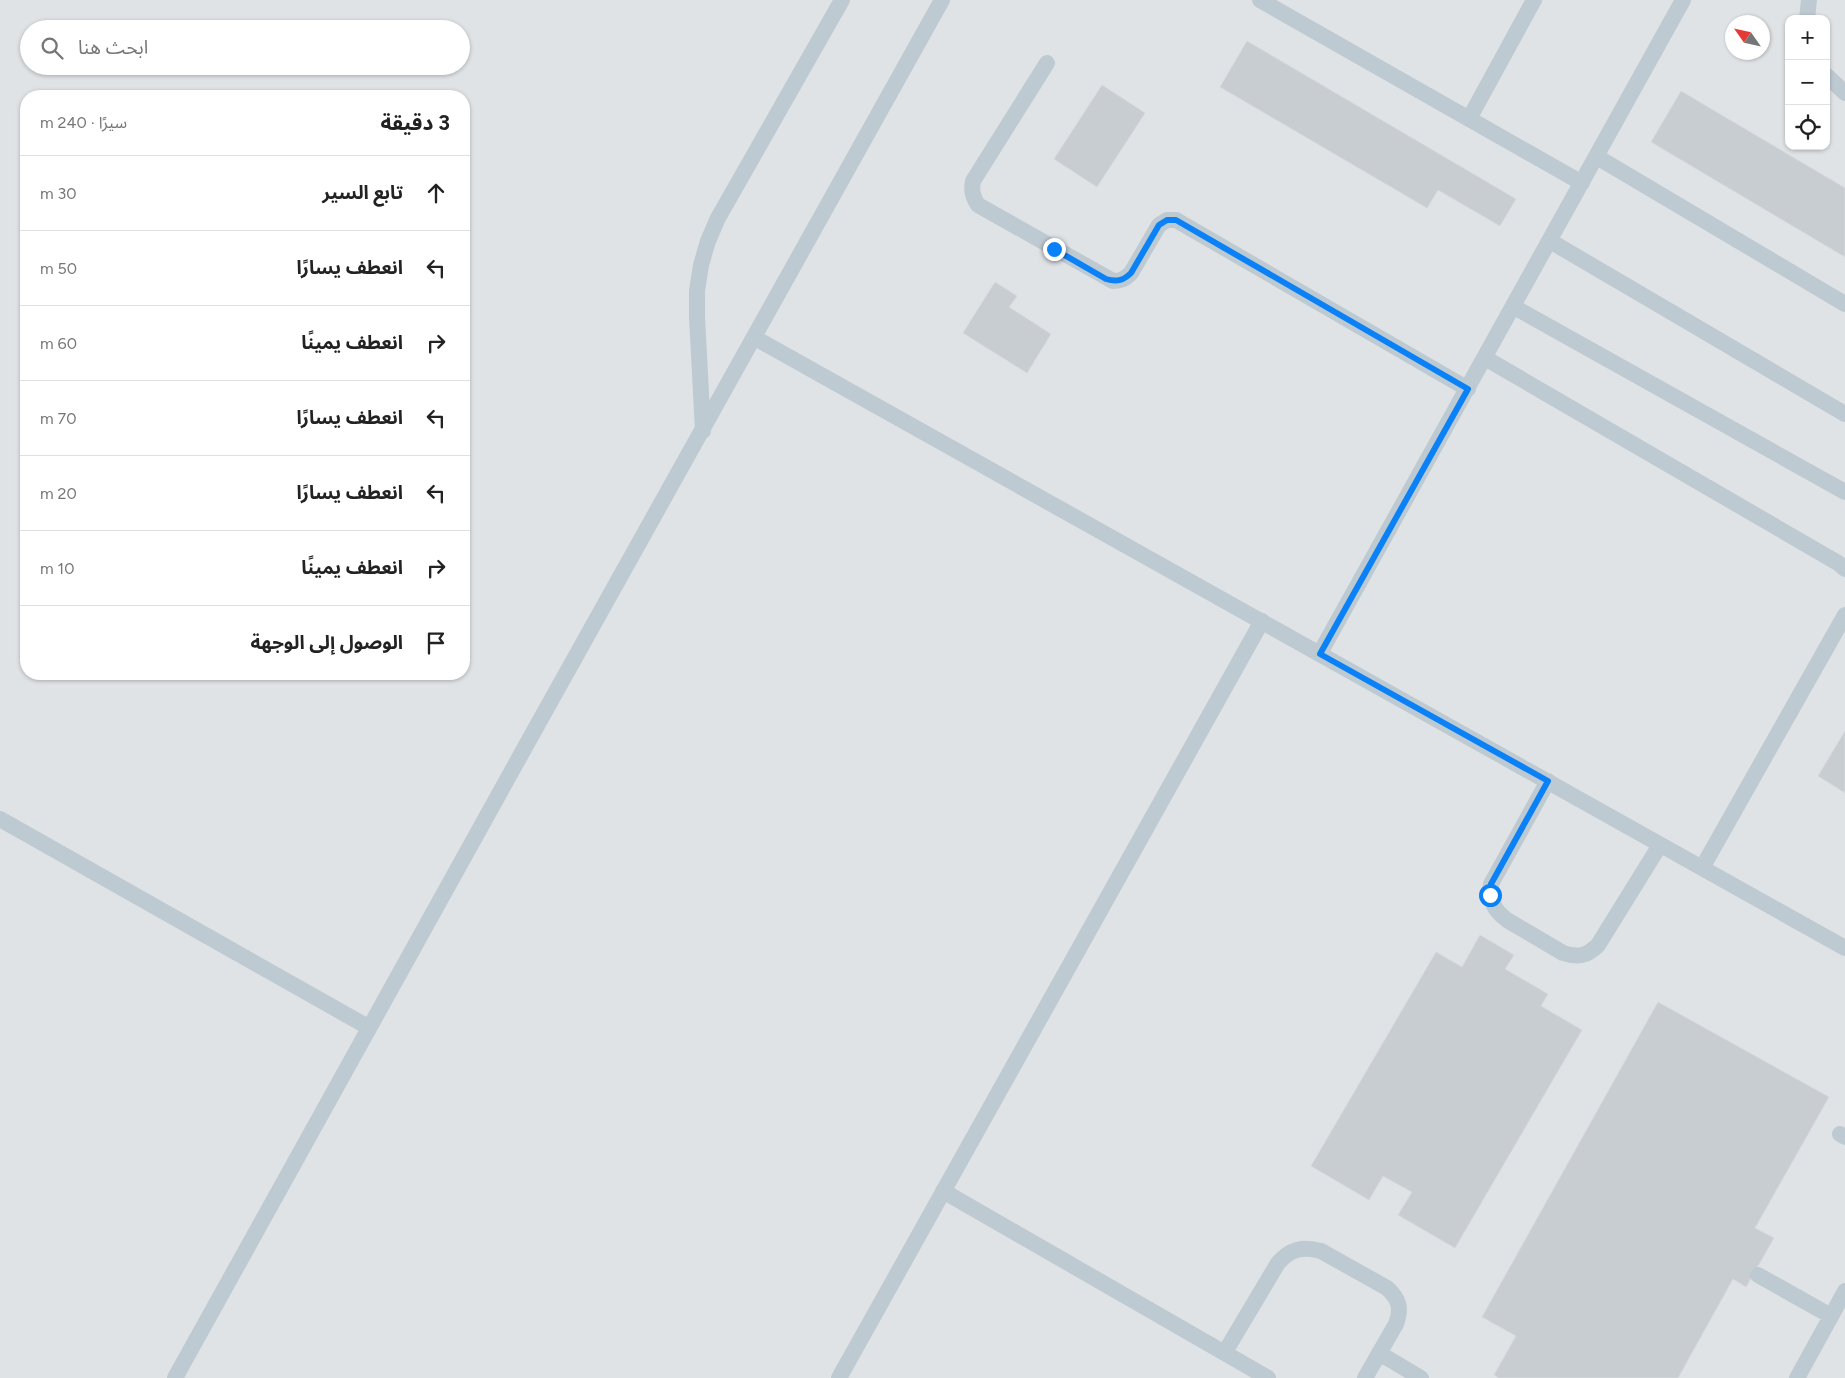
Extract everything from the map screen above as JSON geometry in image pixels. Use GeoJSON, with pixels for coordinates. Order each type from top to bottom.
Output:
{"type":"FeatureCollection","features":[{"type":"Feature","properties":{"kind":"lane"},"geometry":{"type":"LineString","coordinates":[[703,431],[697,290],[701,265],[708,241],[718,218],[842,0]]}},
{"type":"Feature","properties":{"kind":"lane"},"geometry":{"type":"LineString","coordinates":[[175,1378],[368,1027],[755,338],[942,0]]}},
{"type":"Feature","properties":{"kind":"lane"},"geometry":{"type":"LineString","coordinates":[[1260,0],[1582,183]]}},
{"type":"Feature","properties":{"kind":"lane"},"geometry":{"type":"LineString","coordinates":[[1469,119],[1534,0]]}},
{"type":"Feature","properties":{"kind":"lane"},"geometry":{"type":"LineString","coordinates":[[1320,654],[1683,0]]}},
{"type":"Feature","properties":{"kind":"lane"},"geometry":{"type":"LineString","coordinates":[[1807,15],[1809,0]]}},
{"type":"Feature","properties":{"kind":"lane"},"geometry":{"type":"LineString","coordinates":[[1047,63],[973,181],[972,190],[978,205],[1113,281],[1120,281],[1131,273],[1159,225],[1167,220],[1176,220],[1468,389]]}},
{"type":"Feature","properties":{"kind":"lane"},"geometry":{"type":"LineString","coordinates":[[1830,80],[1845,93]]}},
{"type":"Feature","properties":{"kind":"lane"},"geometry":{"type":"LineString","coordinates":[[1597,157],[1845,304]]}},
{"type":"Feature","properties":{"kind":"lane"},"geometry":{"type":"LineString","coordinates":[[1550,241],[1845,414]]}},
{"type":"Feature","properties":{"kind":"lane"},"geometry":{"type":"LineString","coordinates":[[1514,307],[1845,492]]}},
{"type":"Feature","properties":{"kind":"lane"},"geometry":{"type":"LineString","coordinates":[[755,338],[1845,948]]}},
{"type":"Feature","properties":{"kind":"lane"},"geometry":{"type":"LineString","coordinates":[[1485,358],[1845,568]]}},
{"type":"Feature","properties":{"kind":"lane"},"geometry":{"type":"LineString","coordinates":[[1702,868],[1845,615]]}},
{"type":"Feature","properties":{"kind":"lane"},"geometry":{"type":"LineString","coordinates":[[839,1378],[1262,621]]}},
{"type":"Feature","properties":{"kind":"lane"},"geometry":{"type":"LineString","coordinates":[[1548,781],[1491,884],[1490,895],[1492,904],[1498,914],[1563,953],[1572,956],[1582,956],[1591,952],[1598,945],[1660,845]]}},
{"type":"Feature","properties":{"kind":"lane"},"geometry":{"type":"LineString","coordinates":[[0,819],[368,1027]]}},
{"type":"Feature","properties":{"kind":"lane"},"geometry":{"type":"LineString","coordinates":[[943,1191],[1268,1378]]}},
{"type":"Feature","properties":{"kind":"lane"},"geometry":{"type":"LineString","coordinates":[[1225,1352],[1278,1264],[1285,1256],[1302,1248],[1321,1251],[1387,1288],[1399,1304],[1399,1314],[1365,1378]]}},
{"type":"Feature","properties":{"kind":"lane"},"geometry":{"type":"LineString","coordinates":[[1758,1275],[1831,1316]]}},
{"type":"Feature","properties":{"kind":"lane"},"geometry":{"type":"LineString","coordinates":[[1797,1378],[1845,1291]]}},
{"type":"Feature","properties":{"kind":"lane"},"geometry":{"type":"LineString","coordinates":[[1379,1353],[1421,1378]]}},
{"type":"Feature","properties":{"kind":"shaded area"},"geometry":{"type":"Polygon","coordinates":[[[0,0],[1845,0],[1845,1378],[0,1378],[0,0]]]}},
{"type":"Feature","properties":{"kind":"building"},"geometry":{"type":"Polygon","coordinates":[[[1247,41],[1516,199],[1500,226],[1438,190],[1427,208],[1220,87],[1247,41]]]}},
{"type":"Feature","properties":{"kind":"building"},"geometry":{"type":"Polygon","coordinates":[[[1102,85],[1145,113],[1097,187],[1054,159],[1102,85]]]}},
{"type":"Feature","properties":{"kind":"building"},"geometry":{"type":"Polygon","coordinates":[[[1681,91],[1845,188],[1845,257],[1651,142],[1681,91]]]}},
{"type":"Feature","properties":{"kind":"building"},"geometry":{"type":"Polygon","coordinates":[[[995,282],[1017,296],[1009,307],[1051,334],[1027,373],[963,333],[995,282]]]}},
{"type":"Feature","properties":{"kind":"building"},"geometry":{"type":"Polygon","coordinates":[[[1845,731],[1845,793],[1818,776],[1845,731]]]}},
{"type":"Feature","properties":{"kind":"building"},"geometry":{"type":"Polygon","coordinates":[[[1480,935],[1514,955],[1505,969],[1548,994],[1541,1006],[1582,1030],[1455,1248],[1398,1215],[1412,1192],[1383,1176],[1369,1200],[1311,1166],[1436,952],[1462,967],[1480,935]]]}},
{"type":"Feature","properties":{"kind":"building"},"geometry":{"type":"Polygon","coordinates":[[[1658,1002],[1829,1097],[1755,1228],[1774,1238],[1746,1287],[1733,1279],[1678,1378],[1499,1378],[1494,1375],[1516,1336],[1482,1317],[1658,1002]]]}},
{"type":"Feature","properties":{"kind":"route"},"geometry":{"type":"LineString","coordinates":[[1054,249],[1106,279],[1120,281],[1131,273],[1159,225],[1167,220],[1176,220],[1468,389],[1320,654],[1548,781],[1491,884],[1490,895]]}}]}
